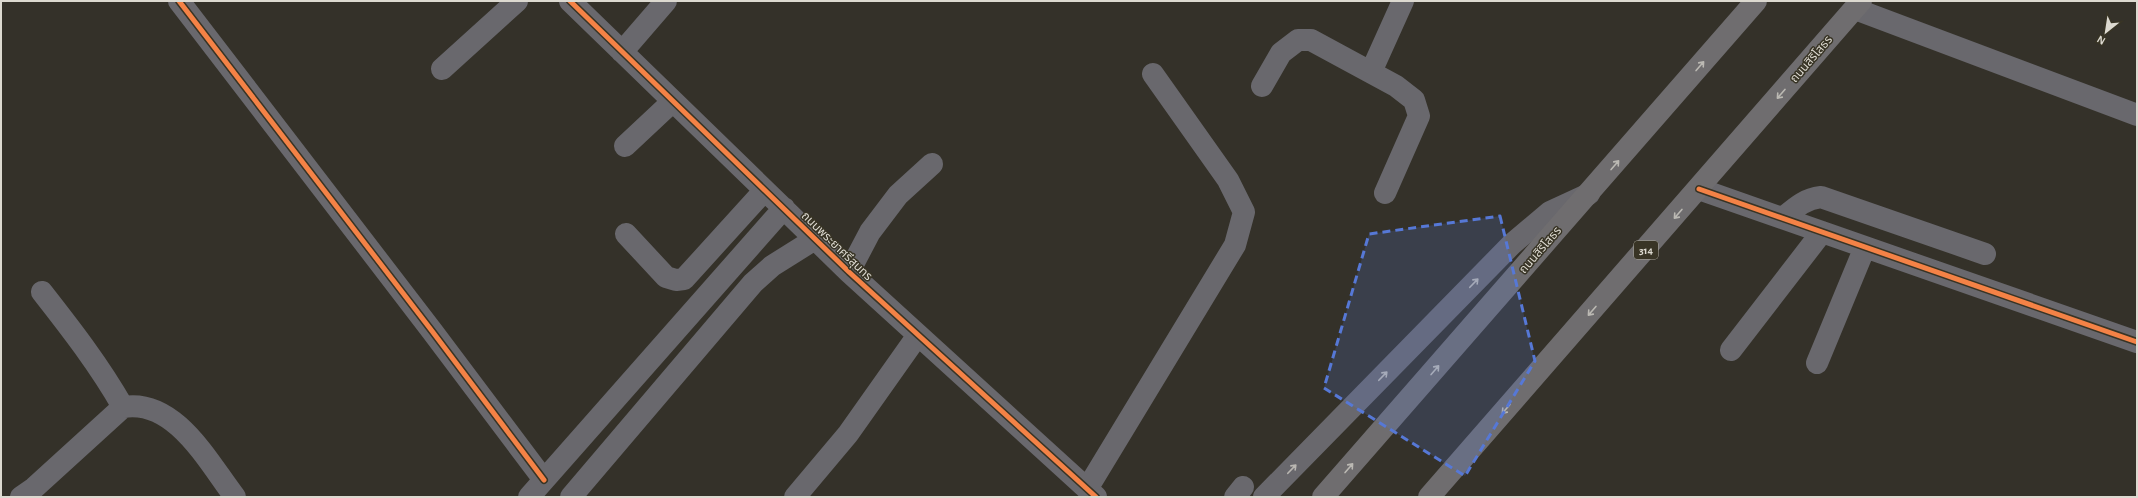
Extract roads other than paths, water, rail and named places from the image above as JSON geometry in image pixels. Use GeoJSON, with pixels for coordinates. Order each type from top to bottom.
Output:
{"type":"FeatureCollection","features":[{"type":"Feature","properties":{"kind":"highway","name":"ถนนสิริโสธร"},"geometry":{"type":"LineString","coordinates":[[1323,497],[1756,1]]}},
{"type":"Feature","properties":{"kind":"highway","name":"ถนนสิริโสธร"},"geometry":{"type":"LineString","coordinates":[[1429,497],[1858,5]]}},
{"type":"Feature","properties":{"kind":"street"},"geometry":{"type":"LineString","coordinates":[[178,1],[432,331],[544,480]]}},
{"type":"Feature","properties":{"kind":"street"},"geometry":{"type":"LineString","coordinates":[[442,69],[516,1]]}},
{"type":"Feature","properties":{"kind":"street","name":"ถนนพระยาศรีสุนทร"},"geometry":{"type":"LineString","coordinates":[[570,1],[672,102],[849,272],[1092,493]]}},
{"type":"Feature","properties":{"kind":"street"},"geometry":{"type":"LineString","coordinates":[[622,52],[666,1]]}},
{"type":"Feature","properties":{"kind":"street"},"geometry":{"type":"LineString","coordinates":[[1371,72],[1403,1]]}},
{"type":"Feature","properties":{"kind":"street"},"geometry":{"type":"LineString","coordinates":[[1858,5],[2137,115]]}},
{"type":"Feature","properties":{"kind":"street"},"geometry":{"type":"LineString","coordinates":[[1262,86],[1281,53],[1298,40],[1311,40],[1396,86],[1414,100],[1419,116],[1385,193]]}},
{"type":"Feature","properties":{"kind":"street"},"geometry":{"type":"LineString","coordinates":[[1092,493],[1235,246],[1244,212],[1228,180],[1153,74]]}},
{"type":"Feature","properties":{"kind":"street"},"geometry":{"type":"LineString","coordinates":[[625,146],[672,102]]}},
{"type":"Feature","properties":{"kind":"street"},"geometry":{"type":"LineString","coordinates":[[849,272],[870,232],[898,195],[932,164]]}},
{"type":"Feature","properties":{"kind":"street"},"geometry":{"type":"LineString","coordinates":[[1699,189],[2137,342]]}},
{"type":"Feature","properties":{"kind":"street"},"geometry":{"type":"LineString","coordinates":[[626,234],[666,277],[676,280],[684,279],[764,190]]}},
{"type":"Feature","properties":{"kind":"street"},"geometry":{"type":"LineString","coordinates":[[1264,497],[1512,244],[1550,212],[1589,194]]}},
{"type":"Feature","properties":{"kind":"street"},"geometry":{"type":"LineString","coordinates":[[1783,218],[1801,203],[1810,198],[1821,197],[1985,254]]}},
{"type":"Feature","properties":{"kind":"street"},"geometry":{"type":"LineString","coordinates":[[529,497],[558,462],[784,208]]}},
{"type":"Feature","properties":{"kind":"street"},"geometry":{"type":"LineString","coordinates":[[1732,350],[1822,232]]}},
{"type":"Feature","properties":{"kind":"street"},"geometry":{"type":"LineString","coordinates":[[558,462],[576,490],[753,283],[772,266],[815,239]]}},
{"type":"Feature","properties":{"kind":"street"},"geometry":{"type":"LineString","coordinates":[[1817,363],[1865,247]]}},
{"type":"Feature","properties":{"kind":"street"},"geometry":{"type":"LineString","coordinates":[[42,292],[94,359],[123,407]]}},
{"type":"Feature","properties":{"kind":"street"},"geometry":{"type":"LineString","coordinates":[[795,497],[848,434],[918,335]]}},
{"type":"Feature","properties":{"kind":"street"},"geometry":{"type":"LineString","coordinates":[[21,497],[34,488],[123,407],[135,405],[158,411],[183,428],[235,497]]}}]}
